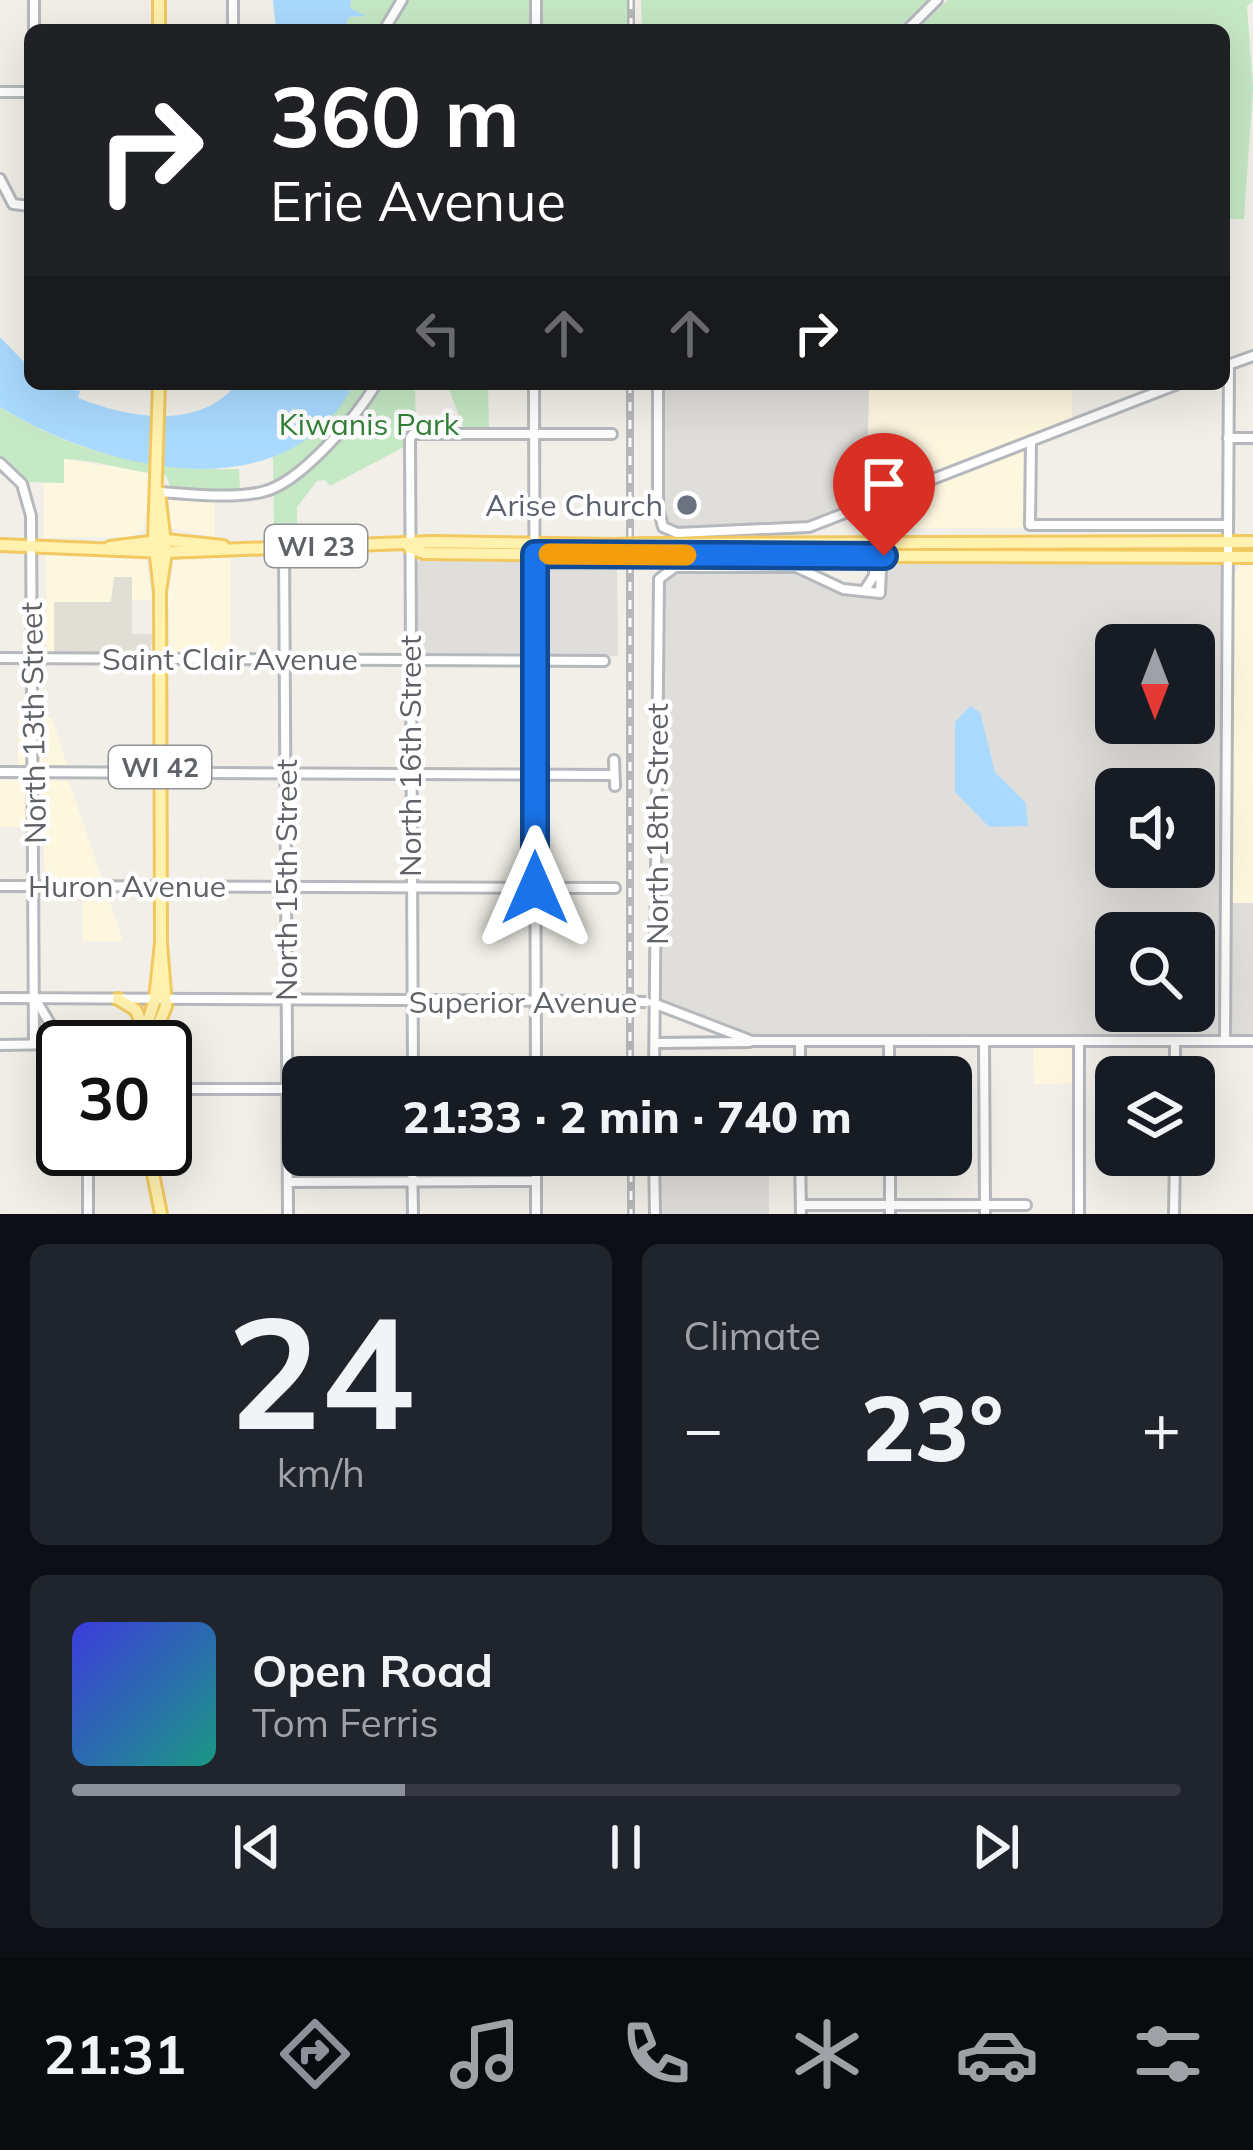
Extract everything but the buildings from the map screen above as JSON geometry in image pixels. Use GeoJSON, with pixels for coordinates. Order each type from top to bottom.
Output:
{"type":"FeatureCollection","features":[{"type":"Feature","properties":{"kind":"main road"},"geometry":{"type":"LineString","coordinates":[[159,390],[160,546]]}},
{"type":"Feature","properties":{"kind":"main road"},"geometry":{"type":"LineString","coordinates":[[110,547],[143,536],[159,492]]}},
{"type":"Feature","properties":{"kind":"main road"},"geometry":{"type":"LineString","coordinates":[[154,509],[160,546]]}},
{"type":"Feature","properties":{"kind":"main road"},"geometry":{"type":"LineString","coordinates":[[126,541],[160,546]]}},
{"type":"Feature","properties":{"kind":"main road","name":"WI 23"},"geometry":{"type":"LineString","coordinates":[[644,550],[879,542],[1253,542]]}},
{"type":"Feature","properties":{"kind":"main road"},"geometry":{"type":"LineString","coordinates":[[0,544],[160,546]]}},
{"type":"Feature","properties":{"kind":"main road","name":"WI 23"},"geometry":{"type":"LineString","coordinates":[[160,546],[409,547],[424,553],[535,549],[1253,557]]}},
{"type":"Feature","properties":{"kind":"main road","name":"WI 42"},"geometry":{"type":"LineString","coordinates":[[156,1020],[161,943],[160,546]]}},
{"type":"Feature","properties":{"kind":"main road"},"geometry":{"type":"LineString","coordinates":[[118,999],[136,1010],[140,1020]]}},
{"type":"Feature","properties":{"kind":"main road","name":"WI 42"},"geometry":{"type":"LineString","coordinates":[[150,1020],[160,999]]}},
{"type":"Feature","properties":{"kind":"main road"},"geometry":{"type":"LineString","coordinates":[[153,1176],[161,1214]]}},
{"type":"Feature","properties":{"kind":"street"},"geometry":{"type":"LineString","coordinates":[[914,24],[938,0]]}},
{"type":"Feature","properties":{"kind":"street"},"geometry":{"type":"LineString","coordinates":[[0,179],[13,204],[24,205]]}},
{"type":"Feature","properties":{"kind":"street"},"geometry":{"type":"LineString","coordinates":[[159,492],[228,494],[276,488],[350,422],[372,390]]}},
{"type":"Feature","properties":{"kind":"street"},"geometry":{"type":"LineString","coordinates":[[534,390],[536,1056]]}},
{"type":"Feature","properties":{"kind":"street"},"geometry":{"type":"LineString","coordinates":[[658,390],[660,523],[677,533],[788,532],[1162,390]]}},
{"type":"Feature","properties":{"kind":"street"},"geometry":{"type":"LineString","coordinates":[[1225,1041],[1227,390]]}},
{"type":"Feature","properties":{"kind":"street"},"geometry":{"type":"LineString","coordinates":[[534,434],[612,434]]}},
{"type":"Feature","properties":{"kind":"street","name":"North 16th Street"},"geometry":{"type":"LineString","coordinates":[[413,1056],[411,436],[534,434]]}},
{"type":"Feature","properties":{"kind":"street"},"geometry":{"type":"LineString","coordinates":[[1228,438],[1253,438]]}},
{"type":"Feature","properties":{"kind":"street"},"geometry":{"type":"LineString","coordinates":[[1030,441],[1030,524],[1227,525]]}},
{"type":"Feature","properties":{"kind":"street","name":"North 13th Street"},"geometry":{"type":"LineString","coordinates":[[4,466],[27,497],[32,545],[34,1045]]}},
{"type":"Feature","properties":{"kind":"street"},"geometry":{"type":"LineString","coordinates":[[879,500],[879,556]]}},
{"type":"Feature","properties":{"kind":"street","name":"North 15th Street"},"geometry":{"type":"LineString","coordinates":[[284,546],[286,1056]]}},
{"type":"Feature","properties":{"kind":"street","name":"North 18th Street"},"geometry":{"type":"LineString","coordinates":[[655,1056],[651,1003],[657,588],[663,573],[675,567],[796,567],[838,588],[883,591],[879,556]]}},
{"type":"Feature","properties":{"kind":"street","name":"Saint Clair Avenue"},"geometry":{"type":"LineString","coordinates":[[0,658],[604,662]]}},
{"type":"Feature","properties":{"kind":"street"},"geometry":{"type":"LineString","coordinates":[[614,760],[614,787]]}},
{"type":"Feature","properties":{"kind":"street"},"geometry":{"type":"LineString","coordinates":[[0,772],[614,775]]}},
{"type":"Feature","properties":{"kind":"street","name":"Huron Avenue"},"geometry":{"type":"LineString","coordinates":[[0,886],[614,888]]}},
{"type":"Feature","properties":{"kind":"street","name":"Superior Avenue"},"geometry":{"type":"LineString","coordinates":[[0,998],[602,1001],[651,1003],[751,1041],[1253,1041]]}},
{"type":"Feature","properties":{"kind":"street"},"geometry":{"type":"LineString","coordinates":[[35,999],[48,1020]]}},
{"type":"Feature","properties":{"kind":"street"},"geometry":{"type":"LineString","coordinates":[[702,1044],[716,1042],[721,1032]]}},
{"type":"Feature","properties":{"kind":"street"},"geometry":{"type":"LineString","coordinates":[[656,1043],[751,1041]]}},
{"type":"Feature","properties":{"kind":"street"},"geometry":{"type":"LineString","coordinates":[[1079,1041],[1079,1214]]}},
{"type":"Feature","properties":{"kind":"street"},"geometry":{"type":"LineString","coordinates":[[1174,1041],[1174,1056]]}},
{"type":"Feature","properties":{"kind":"street"},"geometry":{"type":"LineString","coordinates":[[800,1042],[800,1056]]}},
{"type":"Feature","properties":{"kind":"street"},"geometry":{"type":"LineString","coordinates":[[889,1042],[889,1056]]}},
{"type":"Feature","properties":{"kind":"street"},"geometry":{"type":"LineString","coordinates":[[984,1042],[985,1210]]}},
{"type":"Feature","properties":{"kind":"street"},"geometry":{"type":"LineString","coordinates":[[0,1045],[34,1045]]}},
{"type":"Feature","properties":{"kind":"street"},"geometry":{"type":"LineString","coordinates":[[192,1089],[282,1089]]}},
{"type":"Feature","properties":{"kind":"street"},"geometry":{"type":"LineString","coordinates":[[88,1176],[88,1214]]}},
{"type":"Feature","properties":{"kind":"street","name":"North 15th Street"},"geometry":{"type":"LineString","coordinates":[[288,1176],[288,1214]]}},
{"type":"Feature","properties":{"kind":"street"},"geometry":{"type":"LineString","coordinates":[[412,1176],[412,1214]]}},
{"type":"Feature","properties":{"kind":"street"},"geometry":{"type":"LineString","coordinates":[[536,1176],[536,1214]]}},
{"type":"Feature","properties":{"kind":"street"},"geometry":{"type":"LineString","coordinates":[[654,1176],[655,1214]]}},
{"type":"Feature","properties":{"kind":"street"},"geometry":{"type":"LineString","coordinates":[[800,1176],[801,1210],[985,1210],[1026,1205]]}},
{"type":"Feature","properties":{"kind":"street"},"geometry":{"type":"LineString","coordinates":[[890,1176],[890,1210]]}},
{"type":"Feature","properties":{"kind":"street"},"geometry":{"type":"LineString","coordinates":[[1174,1176],[1174,1214]]}},
{"type":"Feature","properties":{"kind":"street"},"geometry":{"type":"LineString","coordinates":[[288,1182],[536,1181]]}},
{"type":"Feature","properties":{"kind":"shaded area"},"geometry":{"type":"Polygon","coordinates":[[[662,390],[869,390],[867,484],[873,495],[799,524],[680,529],[668,527],[663,516],[662,390]]]}},
{"type":"Feature","properties":{"kind":"shaded area"},"geometry":{"type":"Polygon","coordinates":[[[868,390],[1072,390],[1072,421],[1028,438],[1027,528],[889,528],[890,506],[902,497],[898,486],[873,495],[867,484],[868,390]]]}},
{"type":"Feature","properties":{"kind":"shaded area"},"geometry":{"type":"Polygon","coordinates":[[[64,459],[153,474],[143,531],[131,537],[44,538],[44,483],[64,482],[64,459]]]}},
{"type":"Feature","properties":{"kind":"shaded area"},"geometry":{"type":"Polygon","coordinates":[[[215,498],[215,537],[170,528],[169,500],[215,498]]]}},
{"type":"Feature","properties":{"kind":"shaded area"},"geometry":{"type":"Polygon","coordinates":[[[46,553],[145,556],[152,600],[132,600],[132,578],[115,577],[111,602],[54,602],[54,653],[46,653],[46,553]]]}},
{"type":"Feature","properties":{"kind":"shaded area"},"geometry":{"type":"Polygon","coordinates":[[[231,555],[231,655],[171,654],[168,599],[174,560],[231,555]]]}},
{"type":"Feature","properties":{"kind":"shaded area"},"geometry":{"type":"Polygon","coordinates":[[[874,556],[1225,557],[1226,903],[1253,903],[1253,1041],[752,1041],[657,1003],[657,587],[666,570],[796,567],[838,587],[876,589],[874,556]]]}},
{"type":"Feature","properties":{"kind":"shaded area"},"geometry":{"type":"Polygon","coordinates":[[[421,558],[617,559],[618,656],[418,653],[415,567],[421,558]]]}},
{"type":"Feature","properties":{"kind":"shaded area"},"geometry":{"type":"Polygon","coordinates":[[[1253,564],[1253,903],[1231,903],[1233,577],[1238,568],[1253,564]]]}},
{"type":"Feature","properties":{"kind":"shaded area"},"geometry":{"type":"Polygon","coordinates":[[[114,577],[132,577],[132,634],[152,634],[151,652],[54,653],[54,602],[111,602],[114,577]]]}},
{"type":"Feature","properties":{"kind":"shaded area"},"geometry":{"type":"Polygon","coordinates":[[[18,718],[52,718],[67,765],[18,765],[18,718]]]}},
{"type":"Feature","properties":{"kind":"shaded area"},"geometry":{"type":"Polygon","coordinates":[[[0,780],[69,781],[123,941],[83,941],[82,882],[45,880],[43,827],[0,827],[0,780]]]}},
{"type":"Feature","properties":{"kind":"shaded area"},"geometry":{"type":"Polygon","coordinates":[[[1033,1041],[1079,1041],[1079,1083],[1034,1084],[1033,1041]]]}},
{"type":"Feature","properties":{"kind":"shaded area"},"geometry":{"type":"Polygon","coordinates":[[[288,1176],[412,1176],[412,1181],[288,1182],[288,1176]]]}},
{"type":"Feature","properties":{"kind":"shaded area"},"geometry":{"type":"Polygon","coordinates":[[[654,1176],[769,1176],[769,1214],[655,1214],[654,1176]]]}},
{"type":"Feature","properties":{"kind":"green space"},"geometry":{"type":"Polygon","coordinates":[[[351,0],[630,0],[630,24],[346,24],[349,17],[365,16],[350,8],[351,0]]]}},
{"type":"Feature","properties":{"kind":"green space"},"geometry":{"type":"Polygon","coordinates":[[[641,0],[927,0],[903,24],[642,24],[641,0]]]}},
{"type":"Feature","properties":{"kind":"green space"},"geometry":{"type":"Polygon","coordinates":[[[948,0],[1253,0],[1247,7],[1253,88],[1244,219],[1230,219],[1230,24],[923,24],[948,0]]]}},
{"type":"Feature","properties":{"kind":"green space","name":"Kiwanis Park"},"geometry":{"type":"Polygon","coordinates":[[[350,390],[415,390],[416,428],[404,428],[404,447],[330,486],[325,480],[317,481],[297,507],[297,537],[274,537],[273,456],[298,444],[339,407],[350,390]]]}},
{"type":"Feature","properties":{"kind":"green space","name":"Kiwanis Park"},"geometry":{"type":"Polygon","coordinates":[[[449,390],[488,390],[489,430],[464,429],[449,390]]]}},
{"type":"Feature","properties":{"kind":"green space"},"geometry":{"type":"Polygon","coordinates":[[[0,407],[56,436],[115,456],[175,467],[239,469],[240,490],[171,489],[166,475],[64,459],[64,483],[26,482],[0,463],[0,407]]]}},
{"type":"Feature","properties":{"kind":"water"},"geometry":{"type":"Polygon","coordinates":[[[273,0],[351,0],[350,8],[366,16],[349,17],[346,24],[275,24],[273,0]]]}},
{"type":"Feature","properties":{"kind":"water"},"geometry":{"type":"Polygon","coordinates":[[[0,337],[24,362],[24,390],[80,391],[78,398],[139,415],[182,415],[202,409],[231,390],[350,390],[323,426],[284,452],[238,466],[189,469],[88,448],[0,407],[0,337]]]}},
{"type":"Feature","properties":{"kind":"water"},"geometry":{"type":"Polygon","coordinates":[[[970,706],[980,712],[995,772],[1026,803],[1028,826],[989,827],[955,792],[955,722],[970,706]]]}},
{"type":"Feature","properties":{"kind":"railway"},"geometry":{"type":"LineString","coordinates":[[631,0],[631,24]]}},
{"type":"Feature","properties":{"kind":"railway"},"geometry":{"type":"LineString","coordinates":[[630,390],[630,1056]]}},
{"type":"Feature","properties":{"kind":"railway"},"geometry":{"type":"LineString","coordinates":[[631,1176],[631,1214]]}},
{"type":"Feature","properties":{"kind":"slow traffic"},"geometry":{"type":"LineString","coordinates":[[549,554],[686,555]]}},
{"type":"Feature","properties":{"kind":"place","name":"Arise Church"},"geometry":{"type":"Point","coordinates":[687,505]}},
{"type":"Feature","properties":{"kind":"route"},"geometry":{"type":"LineString","coordinates":[[535,888],[535,554],[884,556]]}}]}
